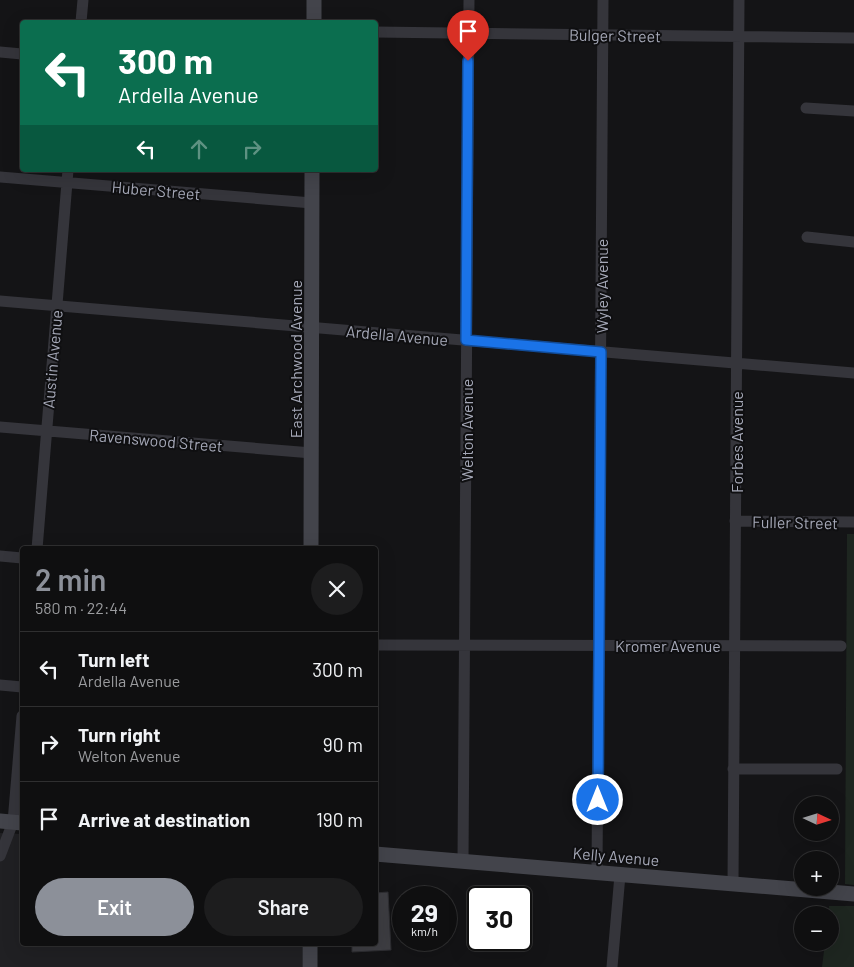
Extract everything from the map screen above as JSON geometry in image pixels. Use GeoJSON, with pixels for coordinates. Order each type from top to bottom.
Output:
{"type":"FeatureCollection","features":[{"type":"Feature","properties":{"kind":"main road"},"geometry":{"type":"LineString","coordinates":[[314,0],[314,20]]}},
{"type":"Feature","properties":{"kind":"main road","name":"East Archwood Avenue"},"geometry":{"type":"LineString","coordinates":[[311,546],[312,172]]}},
{"type":"Feature","properties":{"kind":"main road","name":"Kelly Avenue"},"geometry":{"type":"LineString","coordinates":[[378,854],[854,894]]}},
{"type":"Feature","properties":{"kind":"main road"},"geometry":{"type":"LineString","coordinates":[[310,946],[310,967]]}},
{"type":"Feature","properties":{"kind":"street"},"geometry":{"type":"LineString","coordinates":[[81,20],[82,0]]}},
{"type":"Feature","properties":{"kind":"street","name":"Welton Avenue"},"geometry":{"type":"LineString","coordinates":[[463,860],[469,0]]}},
{"type":"Feature","properties":{"kind":"street","name":"Wyley Avenue"},"geometry":{"type":"LineString","coordinates":[[597,872],[603,0]]}},
{"type":"Feature","properties":{"kind":"street","name":"Forbes Avenue"},"geometry":{"type":"LineString","coordinates":[[733,884],[739,0]]}},
{"type":"Feature","properties":{"kind":"street","name":"Bulger Street"},"geometry":{"type":"LineString","coordinates":[[378,32],[854,38]]}},
{"type":"Feature","properties":{"kind":"street"},"geometry":{"type":"LineString","coordinates":[[0,52],[20,54]]}},
{"type":"Feature","properties":{"kind":"street"},"geometry":{"type":"LineString","coordinates":[[806,108],[854,111]]}},
{"type":"Feature","properties":{"kind":"street","name":"Austin Avenue"},"geometry":{"type":"LineString","coordinates":[[37,546],[68,172]]}},
{"type":"Feature","properties":{"kind":"street","name":"Huber Street"},"geometry":{"type":"LineString","coordinates":[[0,177],[312,203]]}},
{"type":"Feature","properties":{"kind":"street"},"geometry":{"type":"LineString","coordinates":[[807,237],[854,242]]}},
{"type":"Feature","properties":{"kind":"street","name":"Ardella Avenue"},"geometry":{"type":"LineString","coordinates":[[0,301],[854,373]]}},
{"type":"Feature","properties":{"kind":"street","name":"Ravenswood Street"},"geometry":{"type":"LineString","coordinates":[[0,427],[312,453]]}},
{"type":"Feature","properties":{"kind":"street","name":"Fuller Street"},"geometry":{"type":"LineString","coordinates":[[735,521],[854,522]]}},
{"type":"Feature","properties":{"kind":"street"},"geometry":{"type":"LineString","coordinates":[[0,556],[20,558]]}},
{"type":"Feature","properties":{"kind":"street","name":"Kromer Avenue"},"geometry":{"type":"LineString","coordinates":[[378,645],[841,646]]}},
{"type":"Feature","properties":{"kind":"street"},"geometry":{"type":"LineString","coordinates":[[0,685],[20,687]]}},
{"type":"Feature","properties":{"kind":"street"},"geometry":{"type":"LineString","coordinates":[[0,856],[12,822],[20,737]]}},
{"type":"Feature","properties":{"kind":"street"},"geometry":{"type":"LineString","coordinates":[[734,769],[837,769]]}},
{"type":"Feature","properties":{"kind":"street"},"geometry":{"type":"LineString","coordinates":[[612,967],[620,875]]}},
{"type":"Feature","properties":{"kind":"shaded area"},"geometry":{"type":"Polygon","coordinates":[[[847,534],[854,534],[854,885],[845,884],[847,534]]]}},
{"type":"Feature","properties":{"kind":"shaded area"},"geometry":{"type":"Polygon","coordinates":[[[0,833],[20,834],[20,946],[302,946],[302,967],[0,967],[0,833]]]}},
{"type":"Feature","properties":{"kind":"shaded area"},"geometry":{"type":"Polygon","coordinates":[[[839,906],[854,906],[854,967],[822,967],[824,951],[839,951],[839,906]]]}},
{"type":"Feature","properties":{"kind":"building"},"geometry":{"type":"Polygon","coordinates":[[[388,892],[391,950],[352,952],[352,946],[378,946],[378,893],[388,892]]]}},
{"type":"Feature","properties":{"kind":"route"},"geometry":{"type":"LineString","coordinates":[[468,61],[466,340],[601,352],[598,800]]}}]}
